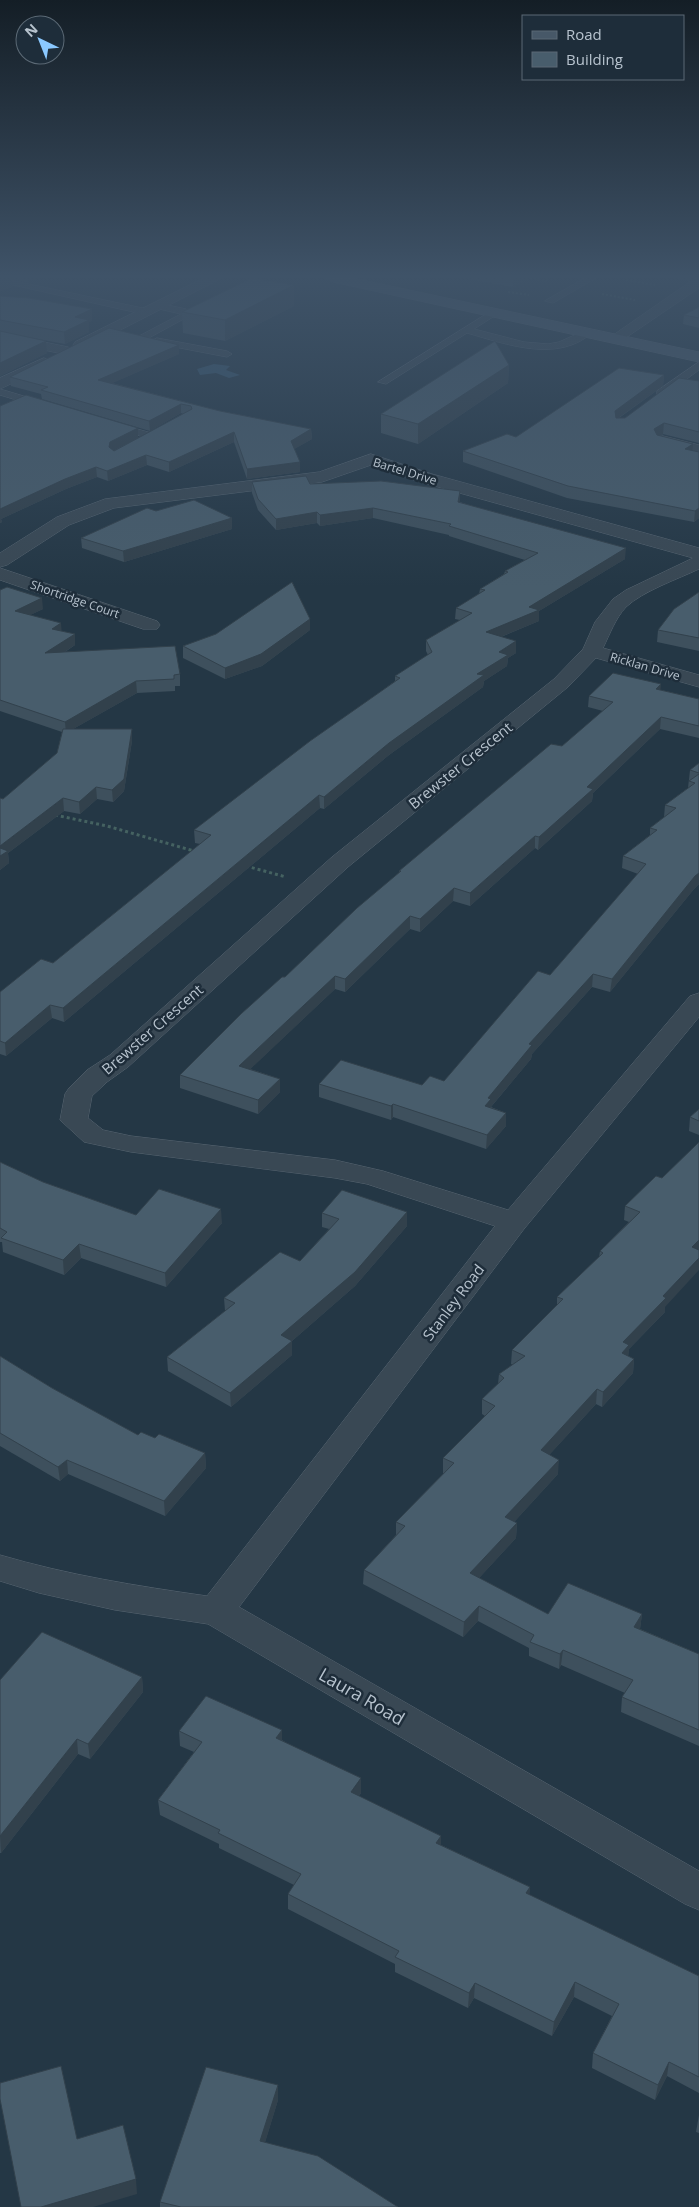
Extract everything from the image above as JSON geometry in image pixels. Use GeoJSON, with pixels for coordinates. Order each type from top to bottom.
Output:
{"type":"FeatureCollection","features":[{"type":"Feature","properties":{"kind":"street"},"geometry":{"type":"LineString","coordinates":[[663,441],[699,450]]}},
{"type":"Feature","properties":{"kind":"street","name":"Bartel Drive"},"geometry":{"type":"LineString","coordinates":[[0,561],[63,521],[112,503],[322,477],[370,460],[426,478],[699,554]]}},
{"type":"Feature","properties":{"kind":"street"},"geometry":{"type":"LineString","coordinates":[[592,651],[605,622],[620,603],[633,594],[699,562]]}},
{"type":"Feature","properties":{"kind":"street","name":"Shortridge Court"},"geometry":{"type":"LineString","coordinates":[[0,574],[150,625]]}},
{"type":"Feature","properties":{"kind":"street","name":"Ricklan Drive"},"geometry":{"type":"LineString","coordinates":[[592,651],[699,682]]}},
{"type":"Feature","properties":{"kind":"street","name":"Brewster Crescent"},"geometry":{"type":"LineString","coordinates":[[514,1222],[373,1177],[335,1169],[131,1144],[94,1136],[74,1120],[79,1094],[97,1076],[119,1062],[313,885],[562,684],[592,651]]}},
{"type":"Feature","properties":{"kind":"street","name":"Stanley Road"},"geometry":{"type":"LineString","coordinates":[[216,1611],[514,1222],[695,1013]]}},
{"type":"Feature","properties":{"kind":"street","name":"Laura Road"},"geometry":{"type":"LineString","coordinates":[[0,1568],[39,1580],[115,1596],[216,1611],[699,1892]]}},
{"type":"Feature","properties":{"kind":"lane"},"geometry":{"type":"LineString","coordinates":[[656,397],[676,381]]}},
{"type":"Feature","properties":{"kind":"lane"},"geometry":{"type":"LineString","coordinates":[[0,392],[51,407]]}},
{"type":"Feature","properties":{"kind":"lane"},"geometry":{"type":"LineString","coordinates":[[106,423],[155,434],[137,444]]}},
{"type":"Feature","properties":{"kind":"path"},"geometry":{"type":"LineString","coordinates":[[48,814],[107,826],[200,853]]}},
{"type":"Feature","properties":{"kind":"path"},"geometry":{"type":"LineString","coordinates":[[238,863],[313,885]]}},
{"type":"Feature","properties":{"kind":"building"},"geometry":{"type":"Polygon","coordinates":[[[25,381],[102,381],[220,411],[311,429],[291,441],[300,462],[247,469],[234,432],[169,462],[146,455],[107,471],[96,467],[0,509],[0,406],[26,395],[138,428],[110,442],[109,447],[114,451],[192,409],[191,406],[181,404],[149,421],[41,390],[48,387],[25,381]]]}},
{"type":"Feature","properties":{"kind":"building"},"geometry":{"type":"Polygon","coordinates":[[[433,381],[484,381],[418,424],[381,414],[433,381]]]}},
{"type":"Feature","properties":{"kind":"building"},"geometry":{"type":"Polygon","coordinates":[[[600,381],[656,381],[615,411],[616,418],[625,418],[675,381],[699,381],[699,432],[664,423],[654,429],[657,435],[693,444],[685,449],[699,452],[699,508],[695,511],[568,486],[463,451],[507,434],[516,437],[600,381]]]}},
{"type":"Feature","properties":{"kind":"building"},"geometry":{"type":"Polygon","coordinates":[[[306,476],[310,484],[381,481],[460,491],[458,502],[626,548],[529,607],[539,610],[486,632],[516,641],[499,652],[508,655],[477,674],[484,675],[389,743],[324,797],[319,795],[63,1008],[50,1005],[5,1043],[0,1041],[0,992],[41,959],[53,963],[211,835],[194,830],[310,741],[400,678],[395,676],[432,652],[426,640],[472,613],[456,608],[485,590],[480,589],[508,572],[505,571],[538,553],[449,526],[451,524],[373,508],[320,515],[317,512],[276,519],[258,499],[252,482],[306,476]]]}},
{"type":"Feature","properties":{"kind":"building"},"geometry":{"type":"Polygon","coordinates":[[[194,500],[232,518],[123,551],[81,538],[147,508],[156,511],[194,500]]]}},
{"type":"Feature","properties":{"kind":"building"},"geometry":{"type":"Polygon","coordinates":[[[292,582],[310,619],[261,654],[225,668],[183,646],[216,634],[292,582]]]}},
{"type":"Feature","properties":{"kind":"building"},"geometry":{"type":"Polygon","coordinates":[[[7,587],[42,598],[15,611],[61,623],[52,629],[75,634],[45,653],[175,646],[180,674],[174,675],[174,679],[136,681],[65,722],[0,700],[0,590],[7,587]]]}},
{"type":"Feature","properties":{"kind":"building"},"geometry":{"type":"Polygon","coordinates":[[[699,592],[699,638],[658,630],[674,609],[699,592]]]}},
{"type":"Feature","properties":{"kind":"building"},"geometry":{"type":"Polygon","coordinates":[[[613,673],[661,684],[656,689],[699,699],[699,726],[661,717],[587,787],[593,789],[539,837],[535,836],[470,893],[454,888],[420,919],[410,916],[345,979],[335,976],[239,1066],[280,1079],[258,1100],[180,1075],[242,1013],[282,977],[285,977],[357,908],[401,871],[399,871],[551,744],[562,746],[613,702],[589,696],[613,673]]]}},
{"type":"Feature","properties":{"kind":"building"},"geometry":{"type":"Polygon","coordinates":[[[63,729],[132,729],[124,779],[112,790],[96,787],[79,802],[63,798],[0,846],[0,798],[3,799],[57,753],[63,729]]]}},
{"type":"Feature","properties":{"kind":"building"},"geometry":{"type":"Polygon","coordinates":[[[699,763],[699,773],[690,770],[699,763]]]}},
{"type":"Feature","properties":{"kind":"building"},"geometry":{"type":"Polygon","coordinates":[[[699,774],[699,873],[612,979],[593,974],[529,1044],[532,1045],[488,1098],[491,1099],[485,1106],[506,1113],[487,1135],[393,1104],[391,1106],[319,1084],[341,1060],[422,1085],[430,1076],[444,1081],[538,971],[550,975],[646,864],[623,856],[657,830],[650,828],[676,808],[665,805],[695,783],[689,781],[699,774]]]}},
{"type":"Feature","properties":{"kind":"building"},"geometry":{"type":"Polygon","coordinates":[[[0,848],[8,851],[0,856],[0,848]]]}},
{"type":"Feature","properties":{"kind":"building"},"geometry":{"type":"Polygon","coordinates":[[[699,1109],[699,1121],[690,1117],[699,1109]]]}},
{"type":"Feature","properties":{"kind":"building"},"geometry":{"type":"Polygon","coordinates":[[[699,1142],[699,1240],[692,1247],[699,1250],[699,1258],[663,1296],[666,1298],[623,1342],[629,1345],[622,1353],[634,1359],[603,1392],[597,1389],[541,1450],[559,1460],[505,1517],[517,1523],[470,1573],[548,1614],[568,1583],[642,1614],[634,1627],[699,1654],[699,1730],[622,1697],[633,1680],[563,1650],[560,1654],[530,1642],[534,1635],[479,1606],[464,1622],[364,1570],[405,1526],[396,1522],[454,1463],[443,1458],[495,1406],[482,1399],[504,1378],[499,1374],[525,1356],[512,1350],[563,1299],[557,1297],[603,1253],[600,1251],[640,1212],[625,1206],[656,1176],[662,1178],[699,1142]]]}},
{"type":"Feature","properties":{"kind":"building"},"geometry":{"type":"Polygon","coordinates":[[[0,1162],[43,1182],[136,1215],[159,1189],[221,1209],[165,1273],[79,1244],[63,1260],[1,1238],[7,1232],[0,1228],[0,1162]]]}},
{"type":"Feature","properties":{"kind":"building"},"geometry":{"type":"Polygon","coordinates":[[[342,1190],[407,1212],[355,1272],[281,1335],[292,1341],[230,1393],[167,1357],[235,1303],[224,1298],[280,1252],[300,1261],[339,1219],[322,1213],[342,1190]]]}},
{"type":"Feature","properties":{"kind":"building"},"geometry":{"type":"Polygon","coordinates":[[[0,1356],[52,1388],[138,1435],[141,1432],[155,1438],[159,1434],[205,1453],[164,1501],[67,1460],[58,1467],[0,1433],[0,1356]]]}},
{"type":"Feature","properties":{"kind":"building"},"geometry":{"type":"Polygon","coordinates":[[[42,1632],[142,1677],[88,1744],[77,1739],[0,1836],[0,1680],[42,1632]]]}},
{"type":"Feature","properties":{"kind":"building"},"geometry":{"type":"Polygon","coordinates":[[[206,1696],[282,1730],[276,1738],[361,1778],[351,1792],[441,1836],[436,1843],[530,1887],[526,1893],[699,1976],[699,2077],[669,2062],[658,2085],[593,2053],[619,2004],[575,1982],[554,2022],[475,1983],[469,1993],[395,1957],[399,1951],[288,1894],[301,1874],[218,1833],[220,1830],[158,1800],[202,1742],[179,1731],[206,1696]]]}},
{"type":"Feature","properties":{"kind":"building"},"geometry":{"type":"Polygon","coordinates":[[[61,2066],[77,2139],[123,2125],[136,2179],[41,2207],[21,2207],[0,2099],[0,2083],[61,2066]]]}},
{"type":"Feature","properties":{"kind":"building"},"geometry":{"type":"Polygon","coordinates":[[[206,2067],[278,2085],[260,2141],[318,2156],[398,2207],[181,2207],[160,2202],[206,2067]]]}}]}
